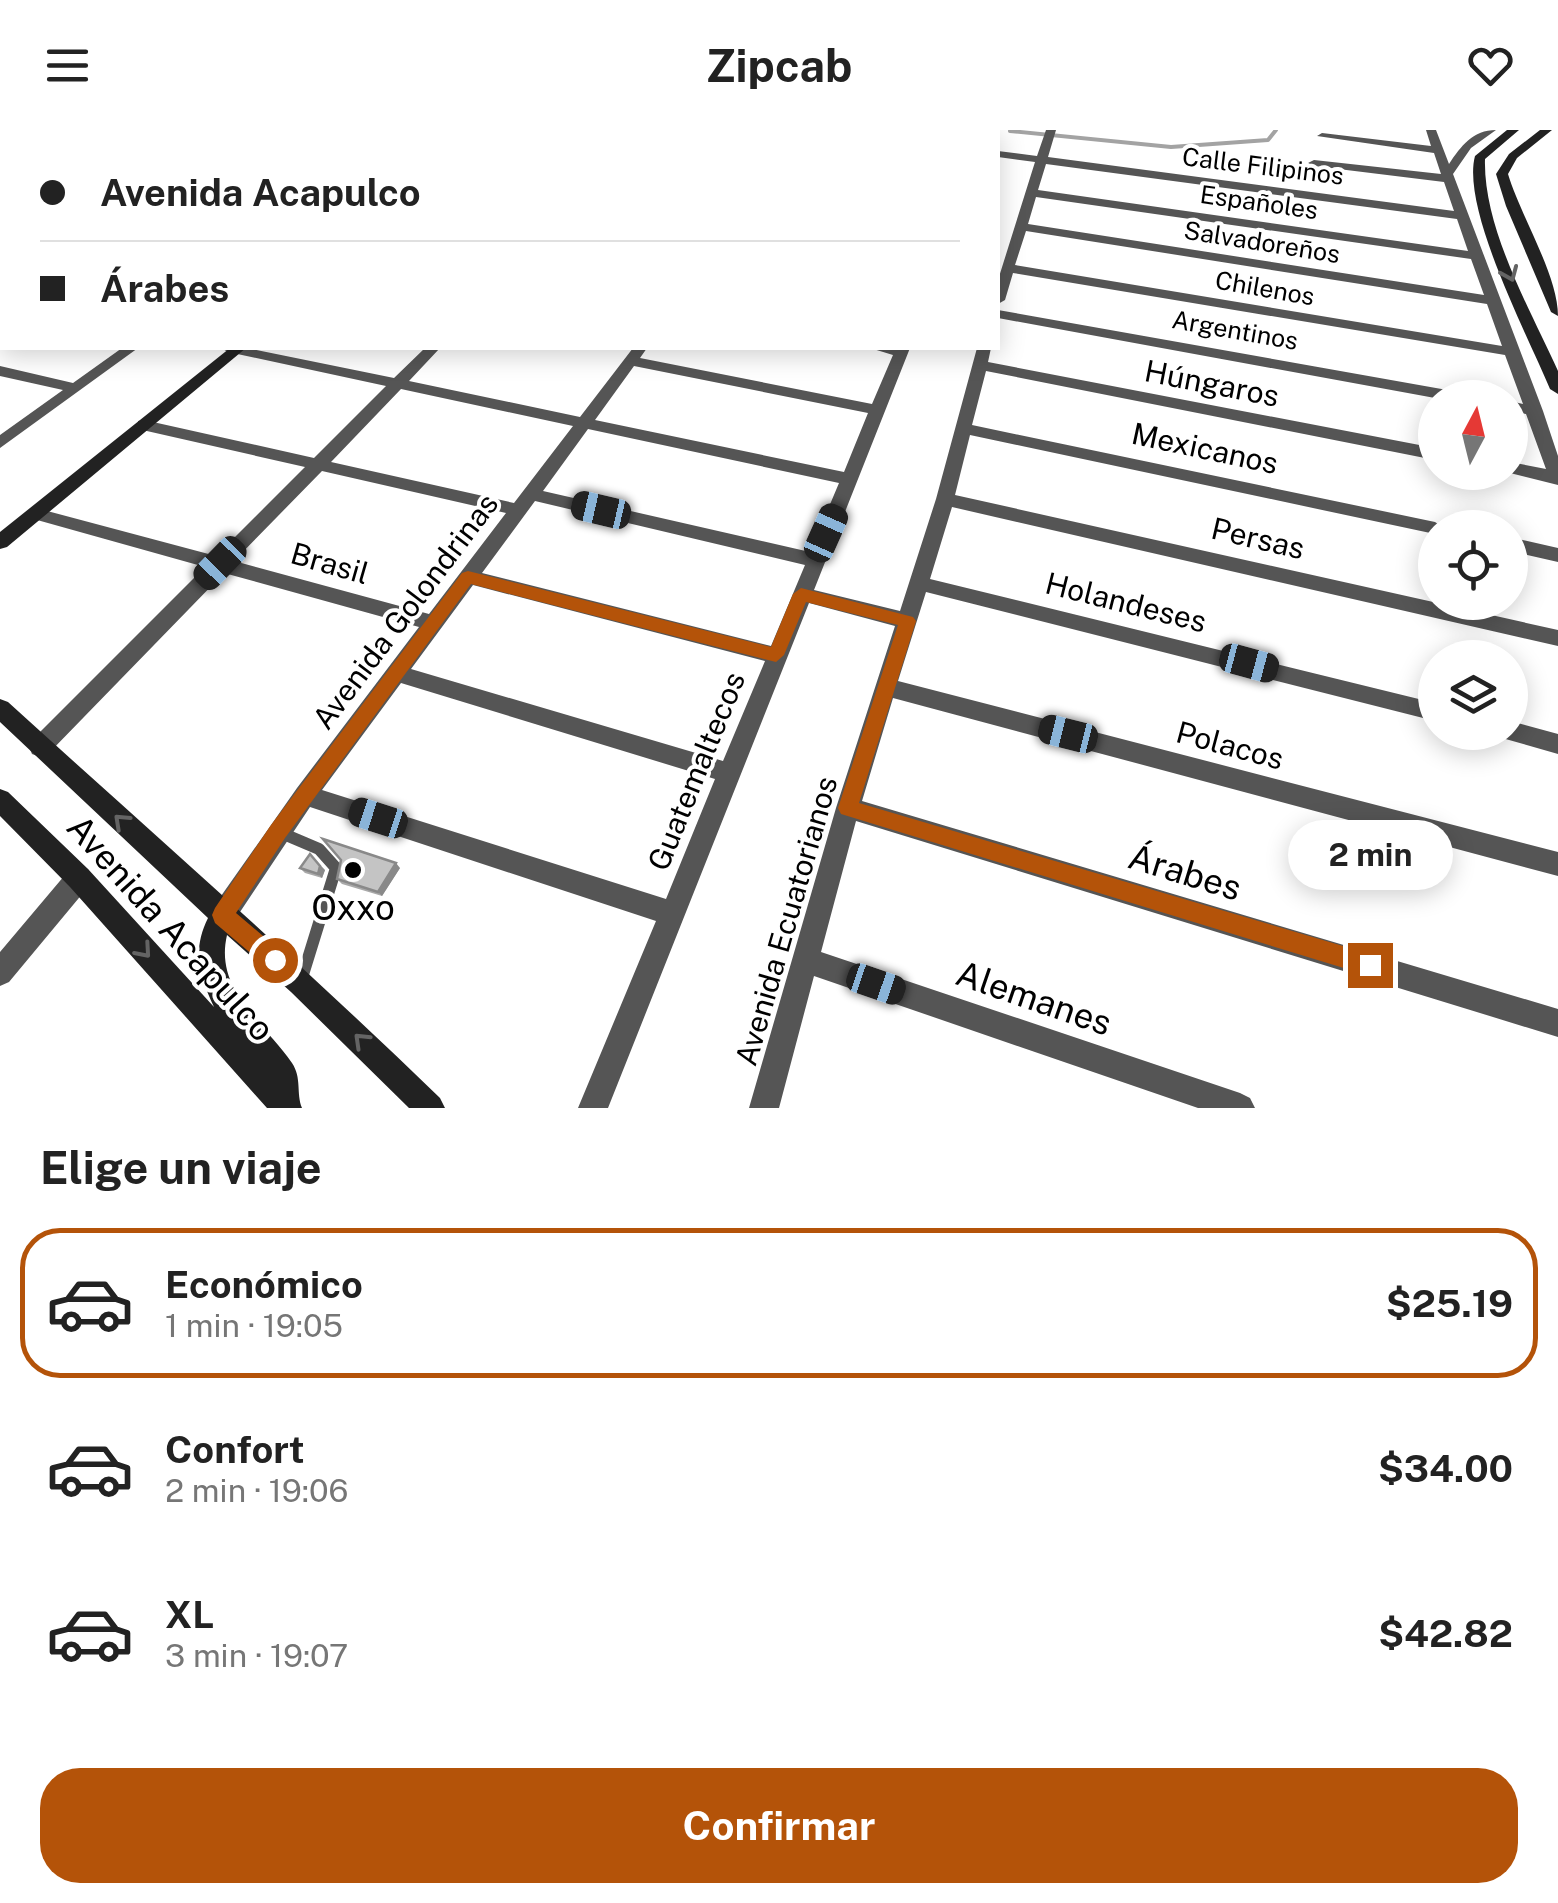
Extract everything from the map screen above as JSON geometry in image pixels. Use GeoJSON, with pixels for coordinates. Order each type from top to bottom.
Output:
{"type":"FeatureCollection","features":[{"type":"Feature","properties":{"kind":"main road"},"geometry":{"type":"LineString","coordinates":[[1514,130],[1486,149],[1476,170],[1493,232],[1558,388]]}},
{"type":"Feature","properties":{"kind":"main road"},"geometry":{"type":"LineString","coordinates":[[1547,130],[1513,156],[1502,174],[1558,312]]}},
{"type":"Feature","properties":{"kind":"main road"},"geometry":{"type":"LineString","coordinates":[[1493,232],[1515,242],[1527,269],[1541,276]]}},
{"type":"Feature","properties":{"kind":"main road"},"geometry":{"type":"LineString","coordinates":[[1526,310],[1541,306],[1531,277],[1541,276]]}},
{"type":"Feature","properties":{"kind":"main road"},"geometry":{"type":"LineString","coordinates":[[0,542],[232,350]]}},
{"type":"Feature","properties":{"kind":"main road","name":"Avenida Acapulco"},"geometry":{"type":"LineString","coordinates":[[0,708],[301,982],[430,1108]]}},
{"type":"Feature","properties":{"kind":"main road","name":"Avenida Acapulco"},"geometry":{"type":"LineString","coordinates":[[0,800],[79,878],[284,1106]]}},
{"type":"Feature","properties":{"kind":"main road"},"geometry":{"type":"LineString","coordinates":[[223,915],[209,943],[213,977],[228,1005],[283,1075],[284,1106]]}},
{"type":"Feature","properties":{"kind":"street"},"geometry":{"type":"LineString","coordinates":[[1430,130],[1558,478]]}},
{"type":"Feature","properties":{"kind":"street"},"geometry":{"type":"LineString","coordinates":[[1448,176],[1467,146],[1491,130]]}},
{"type":"Feature","properties":{"kind":"street"},"geometry":{"type":"LineString","coordinates":[[1000,289],[1050,133]]}},
{"type":"Feature","properties":{"kind":"street"},"geometry":{"type":"LineString","coordinates":[[1306,194],[1324,133],[1439,150]]}},
{"type":"Feature","properties":{"kind":"street","name":"Calle Filipinos"},"geometry":{"type":"LineString","coordinates":[[1000,154],[1463,216]]}},
{"type":"Feature","properties":{"kind":"street"},"geometry":{"type":"LineString","coordinates":[[1314,162],[1448,176]]}},
{"type":"Feature","properties":{"kind":"street","name":"Españoles"},"geometry":{"type":"LineString","coordinates":[[1034,192],[1478,256]]}},
{"type":"Feature","properties":{"kind":"street","name":"Salvadoreños"},"geometry":{"type":"LineString","coordinates":[[1022,227],[1495,301]]}},
{"type":"Feature","properties":{"kind":"street","name":"Chilenos"},"geometry":{"type":"LineString","coordinates":[[1008,268],[1513,352]]}},
{"type":"Feature","properties":{"kind":"street"},"geometry":{"type":"LineString","coordinates":[[1541,276],[1558,274]]}},
{"type":"Feature","properties":{"kind":"street"},"geometry":{"type":"LineString","coordinates":[[1541,276],[1558,283]]}},
{"type":"Feature","properties":{"kind":"street","name":"Argentinos"},"geometry":{"type":"LineString","coordinates":[[1000,314],[1418,390]]}},
{"type":"Feature","properties":{"kind":"street"},"geometry":{"type":"LineString","coordinates":[[0,444],[129,350]]}},
{"type":"Feature","properties":{"kind":"street"},"geometry":{"type":"LineString","coordinates":[[243,350],[849,479]]}},
{"type":"Feature","properties":{"kind":"street"},"geometry":{"type":"LineString","coordinates":[[40,747],[315,463],[431,350]]}},
{"type":"Feature","properties":{"kind":"street","name":"Guatemaltecos"},"geometry":{"type":"LineString","coordinates":[[594,1108],[814,560],[903,350]]}},
{"type":"Feature","properties":{"kind":"street"},"geometry":{"type":"LineString","coordinates":[[632,352],[877,410]]}},
{"type":"Feature","properties":{"kind":"street","name":"Avenida Golondrinas"},"geometry":{"type":"LineString","coordinates":[[223,915],[305,795],[585,424],[632,352]]}},
{"type":"Feature","properties":{"kind":"street","name":"Avenida Ecuatorianos"},"geometry":{"type":"LineString","coordinates":[[764,1108],[848,808],[944,499],[981,356]]}},
{"type":"Feature","properties":{"kind":"street","name":"Húngaros"},"geometry":{"type":"LineString","coordinates":[[981,356],[1418,450]]}},
{"type":"Feature","properties":{"kind":"street"},"geometry":{"type":"LineString","coordinates":[[0,371],[76,388]]}},
{"type":"Feature","properties":{"kind":"street"},"geometry":{"type":"LineString","coordinates":[[1528,410],[1535,411]]}},
{"type":"Feature","properties":{"kind":"street"},"geometry":{"type":"LineString","coordinates":[[144,425],[315,463],[814,560]]}},
{"type":"Feature","properties":{"kind":"street","name":"Mexicanos"},"geometry":{"type":"LineString","coordinates":[[962,428],[1418,524]]}},
{"type":"Feature","properties":{"kind":"street"},"geometry":{"type":"LineString","coordinates":[[1528,472],[1558,478]]}},
{"type":"Feature","properties":{"kind":"street","name":"Persas"},"geometry":{"type":"LineString","coordinates":[[944,499],[1558,638]]}},
{"type":"Feature","properties":{"kind":"street","name":"Brasil"},"geometry":{"type":"LineString","coordinates":[[36,514],[433,622]]}},
{"type":"Feature","properties":{"kind":"street"},"geometry":{"type":"LineString","coordinates":[[1528,548],[1558,555]]}},
{"type":"Feature","properties":{"kind":"street"},"geometry":{"type":"LineString","coordinates":[[468,577],[776,655]]}},
{"type":"Feature","properties":{"kind":"street","name":"Holandeses"},"geometry":{"type":"LineString","coordinates":[[918,583],[1418,708]]}},
{"type":"Feature","properties":{"kind":"street"},"geometry":{"type":"LineString","coordinates":[[801,594],[908,621]]}},
{"type":"Feature","properties":{"kind":"street"},"geometry":{"type":"LineString","coordinates":[[396,672],[728,773]]}},
{"type":"Feature","properties":{"kind":"street","name":"Polacos"},"geometry":{"type":"LineString","coordinates":[[886,687],[1558,864]]}},
{"type":"Feature","properties":{"kind":"street"},"geometry":{"type":"LineString","coordinates":[[1528,736],[1558,744]]}},
{"type":"Feature","properties":{"kind":"street"},"geometry":{"type":"LineString","coordinates":[[305,795],[671,913]]}},
{"type":"Feature","properties":{"kind":"street","name":"Árabes"},"geometry":{"type":"LineString","coordinates":[[848,808],[1558,1023]]}},
{"type":"Feature","properties":{"kind":"street"},"geometry":{"type":"LineString","coordinates":[[0,973],[79,878]]}},
{"type":"Feature","properties":{"kind":"street","name":"Alemanes"},"geometry":{"type":"LineString","coordinates":[[804,959],[1240,1108]]}},
{"type":"Feature","properties":{"kind":"lane"},"geometry":{"type":"LineString","coordinates":[[278,832],[320,850],[332,858],[336,868],[301,982]]}},
{"type":"Feature","properties":{"kind":"building"},"geometry":{"type":"Polygon","coordinates":[[[323,839],[396,863],[378,892],[337,879],[341,860],[323,839]]]}},
{"type":"Feature","properties":{"kind":"building"},"geometry":{"type":"Polygon","coordinates":[[[310,854],[320,866],[318,874],[300,868],[310,854]]]}},
{"type":"Feature","properties":{"kind":"waterway"},"geometry":{"type":"LineString","coordinates":[[1010,131],[1171,147],[1268,140],[1276,130]]}},
{"type":"Feature","properties":{"kind":"place","name":"Oxxo"},"geometry":{"type":"Point","coordinates":[353,870]}},
{"type":"Feature","properties":{"kind":"route"},"geometry":{"type":"LineString","coordinates":[[275,960],[223,915],[278,832],[468,577],[776,655],[801,594],[908,621],[848,808],[1370,965]]}}]}
